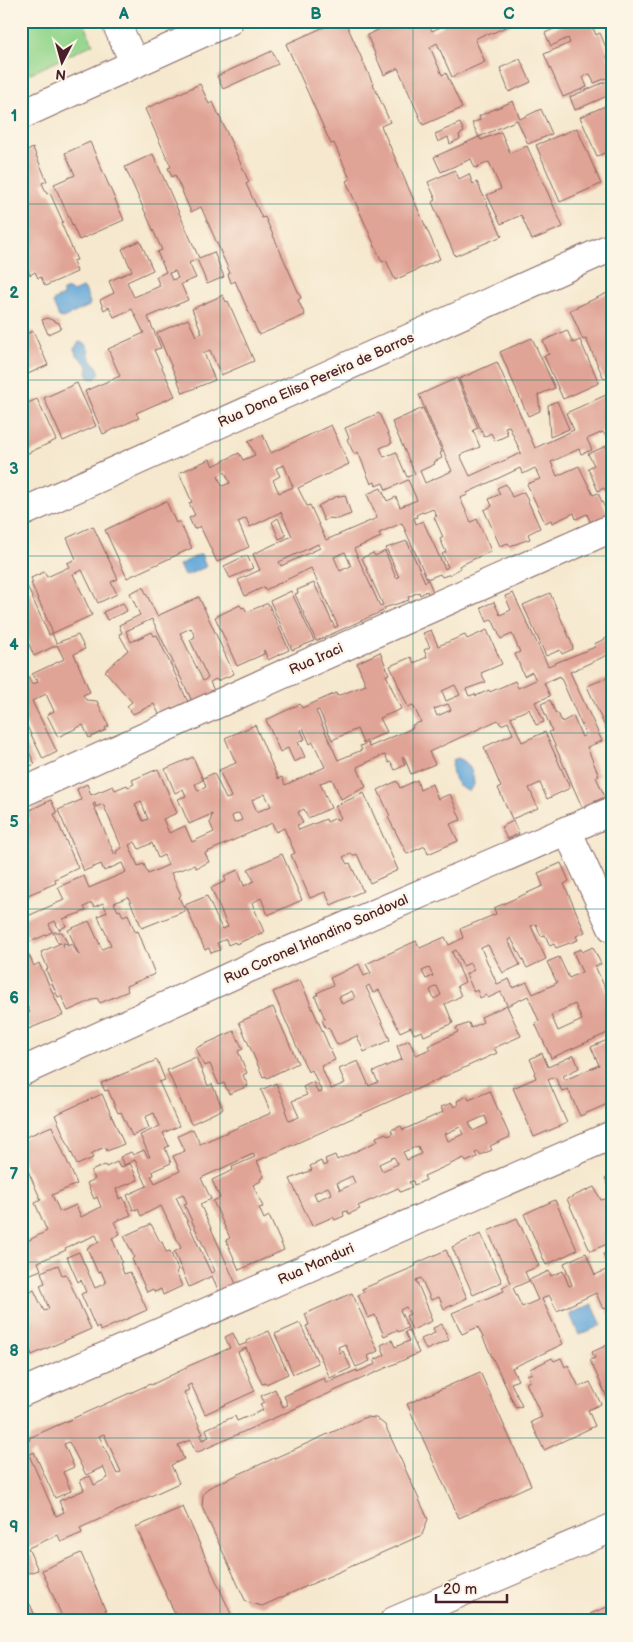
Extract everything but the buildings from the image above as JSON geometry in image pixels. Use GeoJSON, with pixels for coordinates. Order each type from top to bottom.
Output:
{"type":"FeatureCollection","features":[{"type":"Feature","properties":{"kind":"street"},"geometry":{"type":"LineString","coordinates":[[116,21],[135,64]]}},
{"type":"Feature","properties":{"kind":"street"},"geometry":{"type":"LineString","coordinates":[[21,115],[230,21]]}},
{"type":"Feature","properties":{"kind":"street","name":"Rua Dona Elisa Pereira de Barros"},"geometry":{"type":"LineString","coordinates":[[21,513],[612,247]]}},
{"type":"Feature","properties":{"kind":"street","name":"Rua Iraci"},"geometry":{"type":"LineString","coordinates":[[21,793],[612,528]]}},
{"type":"Feature","properties":{"kind":"street","name":"Rua Coronel Irlandino Sandoval"},"geometry":{"type":"LineString","coordinates":[[21,1072],[242,971],[612,811]]}},
{"type":"Feature","properties":{"kind":"street"},"geometry":{"type":"LineString","coordinates":[[567,830],[612,928]]}},
{"type":"Feature","properties":{"kind":"street","name":"Rua Manduri"},"geometry":{"type":"LineString","coordinates":[[21,1393],[612,1135]]}},
{"type":"Feature","properties":{"kind":"street"},"geometry":{"type":"LineString","coordinates":[[394,1621],[612,1528]]}},
{"type":"Feature","properties":{"kind":"green space"},"geometry":{"type":"Polygon","coordinates":[[[21,21],[83,21],[93,44],[21,78],[21,21]]]}},
{"type":"Feature","properties":{"kind":"water"},"geometry":{"type":"Polygon","coordinates":[[[82,288],[85,289],[90,303],[89,306],[63,318],[59,317],[53,303],[54,300],[63,296],[63,291],[69,289],[73,292],[82,288]]]}},
{"type":"Feature","properties":{"kind":"water"},"geometry":{"type":"Polygon","coordinates":[[[79,342],[87,345],[90,357],[98,369],[100,374],[95,379],[89,378],[88,366],[76,354],[74,349],[79,342]]]}},
{"type":"Feature","properties":{"kind":"water"},"geometry":{"type":"Polygon","coordinates":[[[201,554],[206,567],[184,576],[179,565],[201,554]]]}},
{"type":"Feature","properties":{"kind":"water"},"geometry":{"type":"Polygon","coordinates":[[[457,758],[465,762],[472,772],[474,785],[469,791],[460,787],[453,775],[453,760],[457,758]]]}},
{"type":"Feature","properties":{"kind":"water"},"geometry":{"type":"Polygon","coordinates":[[[592,1304],[602,1325],[579,1335],[570,1314],[592,1304]]]}}]}
